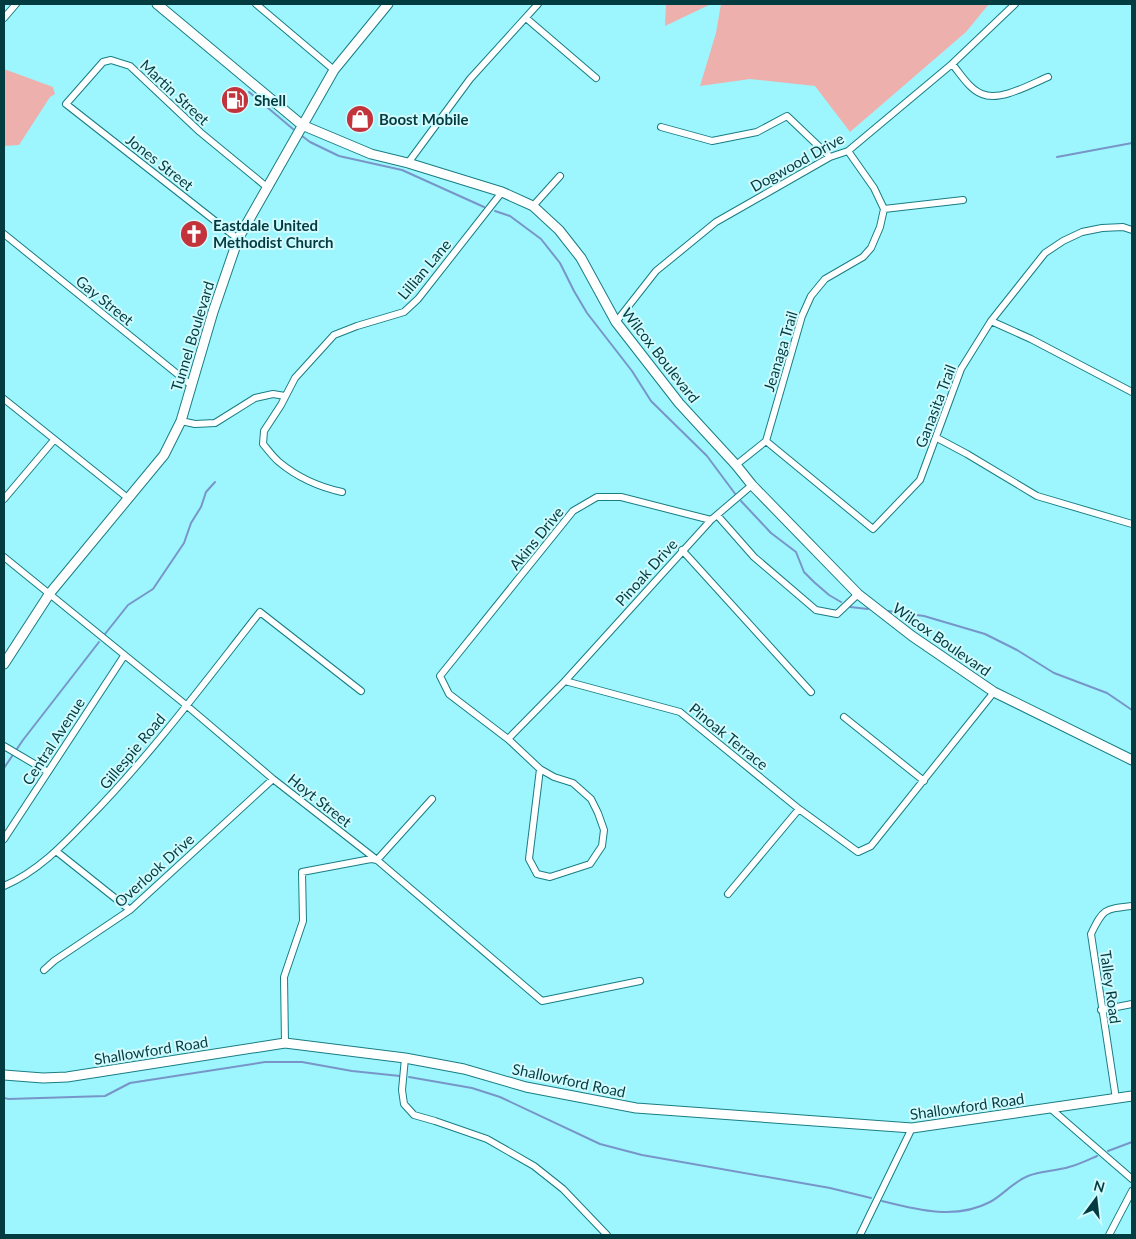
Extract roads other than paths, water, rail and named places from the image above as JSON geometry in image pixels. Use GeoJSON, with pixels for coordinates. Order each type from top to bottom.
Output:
{"type":"FeatureCollection","features":[{"type":"Feature","properties":{"kind":"main road","name":"Wilcox Boulevard"},"geometry":{"type":"LineString","coordinates":[[157,4],[302,124],[371,154],[408,163],[502,192],[533,206],[559,230],[581,258],[616,322],[679,403],[752,485],[858,594],[912,636],[994,692],[1132,760]]}},
{"type":"Feature","properties":{"kind":"main road","name":"Tunnel Boulevard"},"geometry":{"type":"LineString","coordinates":[[4,664],[50,593],[164,455],[181,421],[190,385],[238,239],[334,70],[388,4]]}},
{"type":"Feature","properties":{"kind":"main road","name":"Shallowford Road"},"geometry":{"type":"LineString","coordinates":[[4,1075],[44,1078],[67,1077],[285,1043],[405,1058],[464,1069],[526,1087],[636,1108],[912,1128],[1132,1096]]}},
{"type":"Feature","properties":{"kind":"street"},"geometry":{"type":"LineString","coordinates":[[4,18],[16,4]]}},
{"type":"Feature","properties":{"kind":"street"},"geometry":{"type":"LineString","coordinates":[[256,4],[334,70]]}},
{"type":"Feature","properties":{"kind":"street"},"geometry":{"type":"LineString","coordinates":[[408,163],[470,79],[538,4]]}},
{"type":"Feature","properties":{"kind":"street","name":"Dogwood Drive"},"geometry":{"type":"LineString","coordinates":[[616,322],[656,271],[716,222],[830,157],[848,152],[952,64],[1015,4]]}},
{"type":"Feature","properties":{"kind":"street"},"geometry":{"type":"LineString","coordinates":[[526,18],[596,78]]}},
{"type":"Feature","properties":{"kind":"street","name":"Martin Street"},"geometry":{"type":"LineString","coordinates":[[66,104],[102,62],[112,60],[130,66],[200,132],[268,188]]}},
{"type":"Feature","properties":{"kind":"street"},"geometry":{"type":"LineString","coordinates":[[952,64],[973,89],[983,95],[1000,95],[1012,92],[1048,77]]}},
{"type":"Feature","properties":{"kind":"street","name":"Jones Street"},"geometry":{"type":"LineString","coordinates":[[66,104],[238,239]]}},
{"type":"Feature","properties":{"kind":"street"},"geometry":{"type":"LineString","coordinates":[[660,127],[712,141],[757,132],[788,116],[830,157]]}},
{"type":"Feature","properties":{"kind":"street"},"geometry":{"type":"LineString","coordinates":[[848,152],[874,188],[884,209],[964,200]]}},
{"type":"Feature","properties":{"kind":"street"},"geometry":{"type":"LineString","coordinates":[[533,206],[560,176]]}},
{"type":"Feature","properties":{"kind":"street","name":"Lillian Lane"},"geometry":{"type":"LineString","coordinates":[[342,492],[324,489],[300,477],[278,461],[263,444],[264,432],[295,378],[334,335],[404,312],[418,299],[502,192]]}},
{"type":"Feature","properties":{"kind":"street","name":"Jeanaga Trail"},"geometry":{"type":"LineString","coordinates":[[766,442],[802,316],[811,296],[825,279],[863,257],[871,248],[880,227],[884,209]]}},
{"type":"Feature","properties":{"kind":"street","name":"Ganasita Trail"},"geometry":{"type":"LineString","coordinates":[[766,442],[873,529],[920,480],[962,369],[991,321],[1046,253],[1063,240],[1082,232],[1102,228],[1123,227],[1132,230]]}},
{"type":"Feature","properties":{"kind":"street","name":"Gay Street"},"geometry":{"type":"LineString","coordinates":[[4,234],[190,385]]}},
{"type":"Feature","properties":{"kind":"street"},"geometry":{"type":"LineString","coordinates":[[991,321],[1031,339],[1132,392]]}},
{"type":"Feature","properties":{"kind":"street"},"geometry":{"type":"LineString","coordinates":[[181,421],[195,424],[215,423],[254,398],[273,394],[285,396]]}},
{"type":"Feature","properties":{"kind":"street"},"geometry":{"type":"LineString","coordinates":[[4,399],[129,499]]}},
{"type":"Feature","properties":{"kind":"street"},"geometry":{"type":"LineString","coordinates":[[937,438],[1037,496],[1132,524]]}},
{"type":"Feature","properties":{"kind":"street"},"geometry":{"type":"LineString","coordinates":[[4,499],[54,440]]}},
{"type":"Feature","properties":{"kind":"street"},"geometry":{"type":"LineString","coordinates":[[736,465],[766,442]]}},
{"type":"Feature","properties":{"kind":"street","name":"Pinoak Drive"},"geometry":{"type":"LineString","coordinates":[[508,739],[565,681],[710,520],[752,485]]}},
{"type":"Feature","properties":{"kind":"street","name":"Akins Drive"},"geometry":{"type":"LineString","coordinates":[[508,739],[449,694],[440,676],[574,511],[598,497],[620,497],[710,520]]}},
{"type":"Feature","properties":{"kind":"street"},"geometry":{"type":"LineString","coordinates":[[717,515],[754,557],[816,610],[836,614],[858,594]]}},
{"type":"Feature","properties":{"kind":"street"},"geometry":{"type":"LineString","coordinates":[[682,550],[812,692]]}},
{"type":"Feature","properties":{"kind":"street","name":"Hoyt Street"},"geometry":{"type":"LineString","coordinates":[[4,557],[186,705],[273,779],[377,860],[542,1001],[640,981]]}},
{"type":"Feature","properties":{"kind":"street","name":"Gillespie Road"},"geometry":{"type":"LineString","coordinates":[[4,886],[25,876],[56,851],[116,790],[149,754],[260,612],[361,691]]}},
{"type":"Feature","properties":{"kind":"street","name":"Central Avenue"},"geometry":{"type":"LineString","coordinates":[[4,839],[124,656]]}},
{"type":"Feature","properties":{"kind":"street","name":"Pinoak Terrace"},"geometry":{"type":"LineString","coordinates":[[565,681],[680,712],[799,809],[858,852],[871,846],[924,781]]}},
{"type":"Feature","properties":{"kind":"street"},"geometry":{"type":"LineString","coordinates":[[844,717],[924,781],[994,692]]}},
{"type":"Feature","properties":{"kind":"street"},"geometry":{"type":"LineString","coordinates":[[508,739],[540,768],[554,777],[573,783],[591,799],[604,830],[602,846],[590,864],[550,877],[537,874],[528,859],[540,768]]}},
{"type":"Feature","properties":{"kind":"street"},"geometry":{"type":"LineString","coordinates":[[6,748],[48,772]]}},
{"type":"Feature","properties":{"kind":"street","name":"Overlook Drive"},"geometry":{"type":"LineString","coordinates":[[44,970],[54,961],[130,910],[273,779]]}},
{"type":"Feature","properties":{"kind":"street"},"geometry":{"type":"LineString","coordinates":[[285,1043],[284,977],[303,921],[302,872],[371,859],[377,860],[432,799]]}},
{"type":"Feature","properties":{"kind":"street"},"geometry":{"type":"LineString","coordinates":[[728,894],[799,809]]}},
{"type":"Feature","properties":{"kind":"street"},"geometry":{"type":"LineString","coordinates":[[56,851],[130,910]]}},
{"type":"Feature","properties":{"kind":"street","name":"Talley Road"},"geometry":{"type":"LineString","coordinates":[[1116,1099],[1091,934],[1099,916],[1109,908],[1132,906]]}},
{"type":"Feature","properties":{"kind":"street"},"geometry":{"type":"LineString","coordinates":[[1101,1010],[1132,1004]]}},
{"type":"Feature","properties":{"kind":"street"},"geometry":{"type":"LineString","coordinates":[[405,1058],[402,1090],[404,1104],[414,1115],[487,1139],[534,1166],[563,1189],[608,1235]]}},
{"type":"Feature","properties":{"kind":"street"},"geometry":{"type":"LineString","coordinates":[[1050,1108],[1132,1179]]}},
{"type":"Feature","properties":{"kind":"street"},"geometry":{"type":"LineString","coordinates":[[860,1235],[912,1128]]}},
{"type":"Feature","properties":{"kind":"street"},"geometry":{"type":"LineString","coordinates":[[1109,1235],[1132,1192]]}},
{"type":"Feature","properties":{"kind":"waterway"},"geometry":{"type":"LineString","coordinates":[[249,92],[293,129]]}},
{"type":"Feature","properties":{"kind":"waterway"},"geometry":{"type":"LineString","coordinates":[[302,136],[339,156],[402,170],[484,207]]}},
{"type":"Feature","properties":{"kind":"waterway"},"geometry":{"type":"LineString","coordinates":[[1057,157],[1132,143]]}},
{"type":"Feature","properties":{"kind":"waterway"},"geometry":{"type":"LineString","coordinates":[[495,211],[510,216],[541,239],[560,263],[587,313],[632,371],[651,401],[707,456],[736,495]]}},
{"type":"Feature","properties":{"kind":"waterway"},"geometry":{"type":"LineString","coordinates":[[105,634],[128,605],[153,589],[184,543],[206,492],[215,482]]}},
{"type":"Feature","properties":{"kind":"waterway"},"geometry":{"type":"LineString","coordinates":[[741,501],[771,533],[796,552],[804,572],[829,595],[841,602]]}},
{"type":"Feature","properties":{"kind":"waterway"},"geometry":{"type":"LineString","coordinates":[[850,607],[868,609]]}},
{"type":"Feature","properties":{"kind":"waterway"},"geometry":{"type":"LineString","coordinates":[[888,611],[924,616],[985,634],[1017,650],[1054,673],[1107,693],[1132,710]]}},
{"type":"Feature","properties":{"kind":"waterway"},"geometry":{"type":"LineString","coordinates":[[4,768],[23,740],[99,642]]}},
{"type":"Feature","properties":{"kind":"waterway"},"geometry":{"type":"LineString","coordinates":[[4,1098],[105,1096],[130,1083],[265,1062],[302,1062],[352,1071],[400,1076]]}},
{"type":"Feature","properties":{"kind":"waterway"},"geometry":{"type":"LineString","coordinates":[[409,1077],[472,1088],[500,1097],[600,1144],[642,1155],[830,1188],[871,1198]]}},
{"type":"Feature","properties":{"kind":"waterway"},"geometry":{"type":"LineString","coordinates":[[1108,1151],[1132,1142]]}},
{"type":"Feature","properties":{"kind":"waterway"},"geometry":{"type":"LineString","coordinates":[[882,1201],[937,1212],[964,1211],[990,1202],[1028,1176],[1072,1166],[1097,1156]]}},
{"type":"Feature","properties":{"kind":"place","name":"Shell"},"geometry":{"type":"Point","coordinates":[235,100]}},
{"type":"Feature","properties":{"kind":"place","name":"Boost Mobile"},"geometry":{"type":"Point","coordinates":[360,119]}},
{"type":"Feature","properties":{"kind":"place","name":"Eastdale United Methodist Church"},"geometry":{"type":"Point","coordinates":[194,234]}}]}
